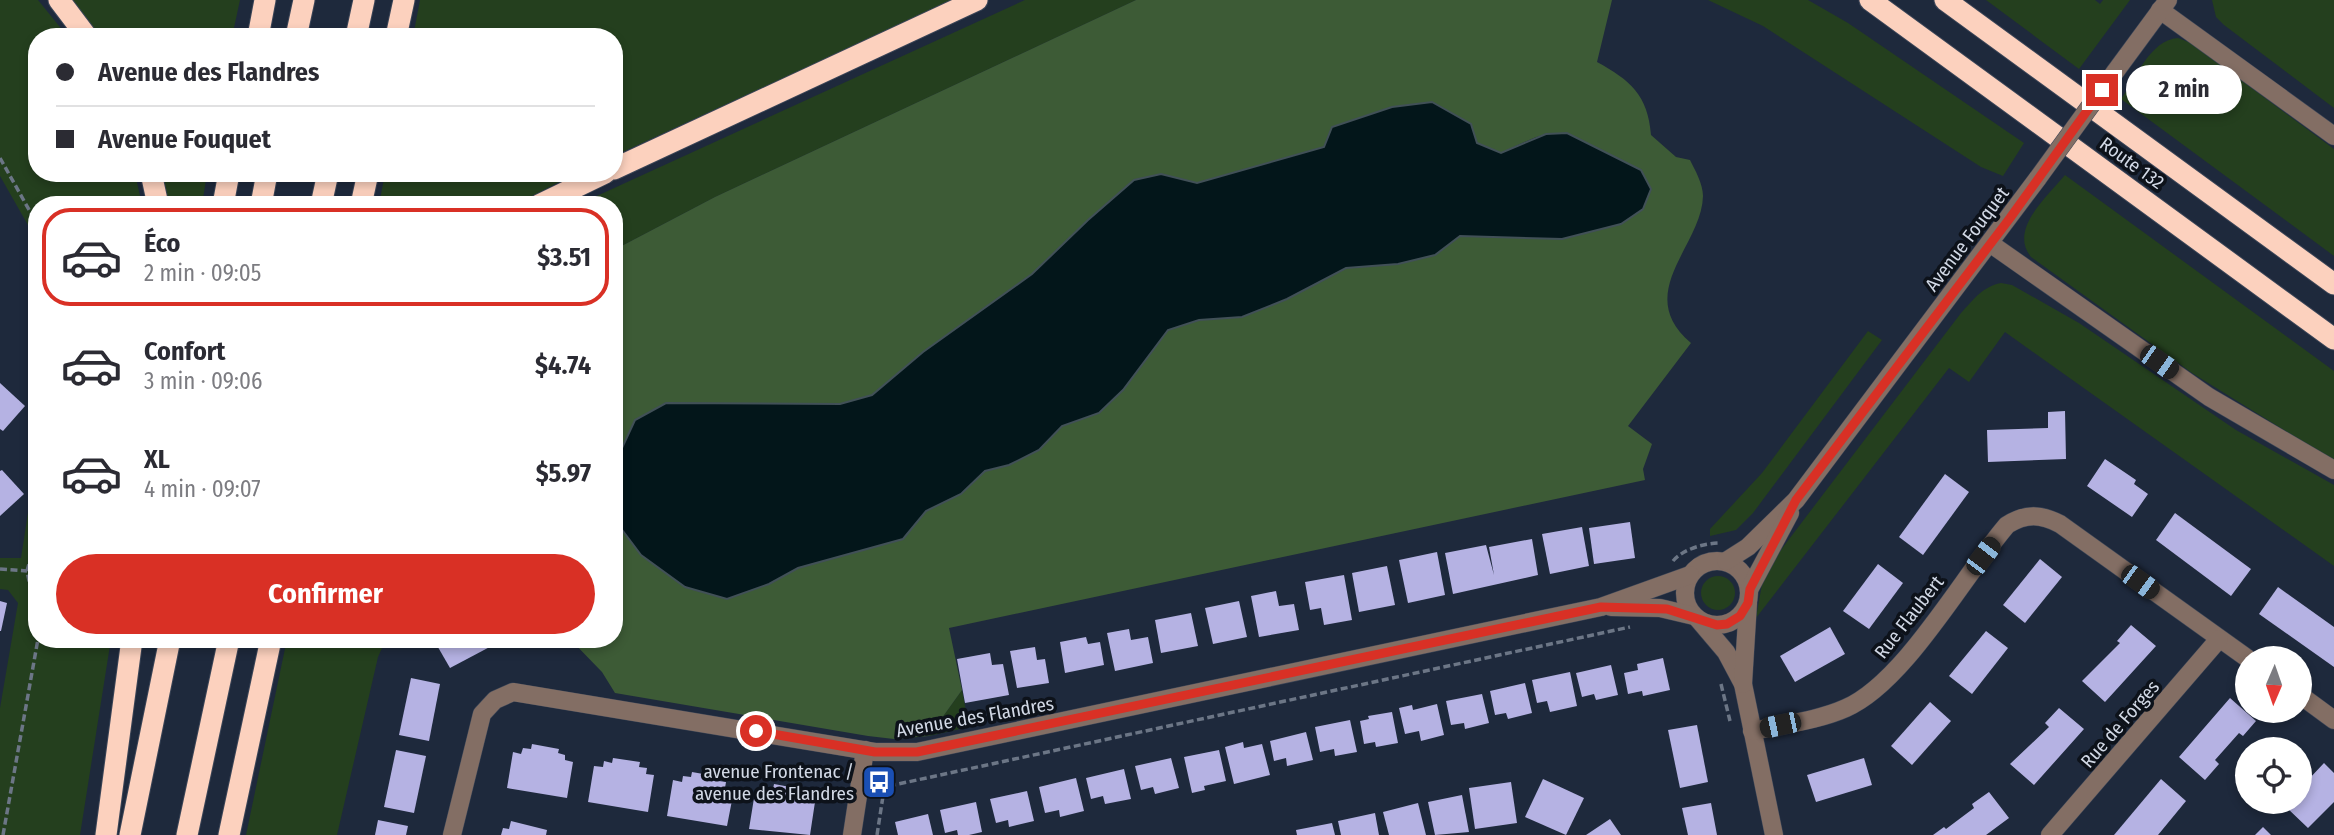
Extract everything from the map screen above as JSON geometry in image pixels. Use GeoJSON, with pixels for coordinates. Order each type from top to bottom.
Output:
{"type":"FeatureCollection","features":[{"type":"Feature","properties":{"kind":"highway"},"geometry":{"type":"LineString","coordinates":[[59,0],[80,28]]}},
{"type":"Feature","properties":{"kind":"highway"},"geometry":{"type":"LineString","coordinates":[[260,28],[265,0]]}},
{"type":"Feature","properties":{"kind":"highway"},"geometry":{"type":"LineString","coordinates":[[298,28],[304,0]]}},
{"type":"Feature","properties":{"kind":"highway"},"geometry":{"type":"LineString","coordinates":[[358,28],[364,0]]}},
{"type":"Feature","properties":{"kind":"highway"},"geometry":{"type":"LineString","coordinates":[[398,28],[404,0]]}},
{"type":"Feature","properties":{"kind":"highway"},"geometry":{"type":"LineString","coordinates":[[623,165],[977,0]]}},
{"type":"Feature","properties":{"kind":"highway","name":"Route 132"},"geometry":{"type":"LineString","coordinates":[[1860,0],[1879,6],[2334,338]]}},
{"type":"Feature","properties":{"kind":"highway","name":"Route 132"},"geometry":{"type":"LineString","coordinates":[[1945,0],[2334,284]]}},
{"type":"Feature","properties":{"kind":"highway"},"geometry":{"type":"LineString","coordinates":[[558,196],[586,182]]}},
{"type":"Feature","properties":{"kind":"highway"},"geometry":{"type":"LineString","coordinates":[[106,835],[131,648]]}},
{"type":"Feature","properties":{"kind":"highway"},"geometry":{"type":"LineString","coordinates":[[130,835],[168,648]]}},
{"type":"Feature","properties":{"kind":"highway"},"geometry":{"type":"LineString","coordinates":[[187,835],[227,648]]}},
{"type":"Feature","properties":{"kind":"highway"},"geometry":{"type":"LineString","coordinates":[[229,835],[269,648]]}},
{"type":"Feature","properties":{"kind":"street","name":"Avenue Fouquet"},"geometry":{"type":"LineString","coordinates":[[1726,562],[1742,553],[1796,500],[1991,244],[2164,5]]}},
{"type":"Feature","properties":{"kind":"street"},"geometry":{"type":"LineString","coordinates":[[2164,5],[2334,136]]}},
{"type":"Feature","properties":{"kind":"street"},"geometry":{"type":"LineString","coordinates":[[1991,244],[2227,408],[2334,470]]}},
{"type":"Feature","properties":{"kind":"street","name":"Avenue Fouquet"},"geometry":{"type":"LineString","coordinates":[[1742,684],[1749,596],[1796,500]]}},
{"type":"Feature","properties":{"kind":"street","name":"Rue Flaubert"},"geometry":{"type":"LineString","coordinates":[[1752,731],[1832,713],[1877,689],[1901,664],[2007,525],[2028,516],[2049,518],[2060,524],[2235,650]]}},
{"type":"Feature","properties":{"kind":"street"},"geometry":{"type":"LineString","coordinates":[[1726,562],[1744,574],[1749,596],[1740,616],[1727,624],[1712,625],[1696,617],[1685,597],[1690,575],[1703,563],[1726,562]]}},
{"type":"Feature","properties":{"kind":"street","name":"Avenue des Flandres"},"geometry":{"type":"LineString","coordinates":[[452,835],[482,714],[495,700],[513,692],[892,754],[932,750],[1601,607],[1690,575]]}},
{"type":"Feature","properties":{"kind":"street","name":"Avenue des Flandres"},"geometry":{"type":"LineString","coordinates":[[1601,607],[1660,608],[1696,617]]}},
{"type":"Feature","properties":{"kind":"street","name":"Avenue Fouquet"},"geometry":{"type":"LineString","coordinates":[[1696,617],[1726,652],[1742,684],[1774,835]]}},
{"type":"Feature","properties":{"kind":"street","name":"Rue de Forges"},"geometry":{"type":"LineString","coordinates":[[2050,835],[2219,639]]}},
{"type":"Feature","properties":{"kind":"street"},"geometry":{"type":"LineString","coordinates":[[2312,704],[2334,720]]}},
{"type":"Feature","properties":{"kind":"street"},"geometry":{"type":"LineString","coordinates":[[852,835],[865,750]]}},
{"type":"Feature","properties":{"kind":"path"},"geometry":{"type":"LineString","coordinates":[[0,158],[28,208]]}},
{"type":"Feature","properties":{"kind":"path"},"geometry":{"type":"LineString","coordinates":[[1679,555],[1710,543]]}},
{"type":"Feature","properties":{"kind":"path"},"geometry":{"type":"LineString","coordinates":[[28,567],[28,576]]}},
{"type":"Feature","properties":{"kind":"path"},"geometry":{"type":"LineString","coordinates":[[0,569],[27,571]]}},
{"type":"Feature","properties":{"kind":"path"},"geometry":{"type":"LineString","coordinates":[[877,835],[883,796],[889,786],[1638,626]]}},
{"type":"Feature","properties":{"kind":"path"},"geometry":{"type":"LineString","coordinates":[[2,835],[36,648]]}},
{"type":"Feature","properties":{"kind":"path"},"geometry":{"type":"LineString","coordinates":[[1717,672],[1730,721]]}},
{"type":"Feature","properties":{"kind":"path"},"geometry":{"type":"LineString","coordinates":[[884,780],[889,786]]}},
{"type":"Feature","properties":{"kind":"green space"},"geometry":{"type":"Polygon","coordinates":[[[0,0],[38,0],[61,28],[28,28],[28,182],[137,182],[140,196],[28,196],[28,225],[0,176],[0,0]]]}},
{"type":"Feature","properties":{"kind":"green space"},"geometry":{"type":"Polygon","coordinates":[[[72,0],[240,0],[234,28],[93,28],[72,0]]]}},
{"type":"Feature","properties":{"kind":"green space"},"geometry":{"type":"Polygon","coordinates":[[[420,0],[953,0],[623,152],[623,28],[415,28],[420,0]]]}},
{"type":"Feature","properties":{"kind":"green space"},"geometry":{"type":"Polygon","coordinates":[[[1025,0],[1136,0],[715,197],[623,245],[623,196],[597,196],[1025,0]]]}},
{"type":"Feature","properties":{"kind":"green space"},"geometry":{"type":"Polygon","coordinates":[[[1136,0],[1612,0],[1597,62],[1619,75],[1635,90],[1646,109],[1651,135],[1676,157],[1690,160],[1703,191],[1700,215],[1669,288],[1668,306],[1675,324],[1691,343],[1628,426],[1652,444],[1643,469],[1645,480],[949,628],[962,690],[929,736],[894,739],[615,693],[602,672],[579,648],[623,648],[623,531],[641,555],[685,587],[727,599],[769,584],[798,568],[903,539],[926,511],[961,494],[985,471],[1009,465],[1039,450],[1062,426],[1099,413],[1123,390],[1168,330],[1199,320],[1242,317],[1287,299],[1346,268],[1398,264],[1435,255],[1460,236],[1562,239],[1621,224],[1643,209],[1602,158],[1577,138],[1563,134],[1541,135],[1501,153],[1476,143],[1325,147],[1197,183],[1161,174],[1134,180],[1032,274],[923,352],[872,395],[841,404],[790,405],[623,461],[623,245],[715,197],[1136,0]]]}},
{"type":"Feature","properties":{"kind":"green space"},"geometry":{"type":"Polygon","coordinates":[[[1708,0],[1808,0],[1848,23],[2024,143],[2003,176],[1981,167],[1763,26],[1708,0]]]}},
{"type":"Feature","properties":{"kind":"green space"},"geometry":{"type":"Polygon","coordinates":[[[1986,0],[2095,0],[2100,4],[2103,0],[2130,0],[2079,69],[1986,0]]]}},
{"type":"Feature","properties":{"kind":"green space"},"geometry":{"type":"Polygon","coordinates":[[[2212,0],[2334,0],[2334,108],[2224,25],[2216,17],[2212,0]]]}},
{"type":"Feature","properties":{"kind":"green space"},"geometry":{"type":"Polygon","coordinates":[[[2178,38],[2191,43],[2334,149],[2334,256],[2121,99],[2151,53],[2168,40],[2178,38]]]}},
{"type":"Feature","properties":{"kind":"green space"},"geometry":{"type":"Polygon","coordinates":[[[2065,175],[2334,371],[2334,461],[2192,373],[2031,257],[2025,246],[2027,224],[2041,202],[2065,175]]]}},
{"type":"Feature","properties":{"kind":"green space"},"geometry":{"type":"Polygon","coordinates":[[[163,182],[206,182],[203,196],[165,196],[163,182]]]}},
{"type":"Feature","properties":{"kind":"green space"},"geometry":{"type":"Polygon","coordinates":[[[383,182],[559,182],[533,196],[381,196],[383,182]]]}},
{"type":"Feature","properties":{"kind":"green space"},"geometry":{"type":"Polygon","coordinates":[[[2001,283],[2012,285],[2079,323],[2236,430],[2334,485],[2334,566],[2005,332],[1969,382],[1949,368],[1756,618],[1762,584],[1777,555],[1961,313],[1983,291],[2001,283]]]}},
{"type":"Feature","properties":{"kind":"green space"},"geometry":{"type":"Polygon","coordinates":[[[1868,331],[1882,340],[1753,513],[1736,530],[1710,536],[1710,529],[1762,473],[1868,331]]]}},
{"type":"Feature","properties":{"kind":"green space"},"geometry":{"type":"Polygon","coordinates":[[[28,512],[28,648],[110,648],[80,835],[0,835],[0,708],[18,603],[8,590],[0,589],[0,558],[21,558],[28,512]]]}},
{"type":"Feature","properties":{"kind":"green space"},"geometry":{"type":"Polygon","coordinates":[[[1718,576],[1730,581],[1735,593],[1730,605],[1718,610],[1706,605],[1701,593],[1706,581],[1718,576]]]}},
{"type":"Feature","properties":{"kind":"green space"},"geometry":{"type":"Polygon","coordinates":[[[285,648],[382,648],[337,835],[246,835],[285,648]]]}},
{"type":"Feature","properties":{"kind":"green space"},"geometry":{"type":"Polygon","coordinates":[[[962,690],[969,727],[929,736],[962,690]]]}},
{"type":"Feature","properties":{"kind":"shaded area"},"geometry":{"type":"Polygon","coordinates":[[[1432,102],[1471,124],[1477,143],[1501,153],[1546,134],[1567,133],[1641,170],[1651,189],[1643,209],[1621,224],[1562,239],[1460,236],[1435,255],[1398,264],[1346,268],[1287,299],[1242,317],[1199,320],[1168,330],[1123,390],[1099,413],[1062,426],[1039,450],[1009,465],[985,471],[961,494],[926,511],[903,539],[798,568],[769,584],[727,599],[685,587],[641,555],[623,531],[623,446],[635,420],[666,403],[840,404],[872,395],[923,352],[1032,274],[1134,180],[1161,174],[1197,183],[1324,147],[1332,127],[1392,107],[1432,102]]]}},
{"type":"Feature","properties":{"kind":"building"},"geometry":{"type":"Polygon","coordinates":[[[0,383],[25,406],[3,431],[0,429],[0,383]]]}},
{"type":"Feature","properties":{"kind":"building"},"geometry":{"type":"Polygon","coordinates":[[[2065,411],[2066,459],[1988,462],[1987,430],[2048,428],[2048,412],[2065,411]]]}},
{"type":"Feature","properties":{"kind":"building"},"geometry":{"type":"Polygon","coordinates":[[[2105,459],[2136,480],[2134,484],[2148,494],[2132,517],[2087,486],[2105,459]]]}},
{"type":"Feature","properties":{"kind":"building"},"geometry":{"type":"Polygon","coordinates":[[[2,470],[24,494],[0,516],[0,471],[2,470]]]}},
{"type":"Feature","properties":{"kind":"building"},"geometry":{"type":"Polygon","coordinates":[[[1945,474],[1969,492],[1923,555],[1899,537],[1945,474]]]}},
{"type":"Feature","properties":{"kind":"building"},"geometry":{"type":"Polygon","coordinates":[[[2175,513],[2251,569],[2231,596],[2156,540],[2175,513]]]}},
{"type":"Feature","properties":{"kind":"building"},"geometry":{"type":"Polygon","coordinates":[[[1630,522],[1635,558],[1594,564],[1589,528],[1630,522]]]}},
{"type":"Feature","properties":{"kind":"building"},"geometry":{"type":"Polygon","coordinates":[[[1582,527],[1589,566],[1550,574],[1542,534],[1582,527]]]}},
{"type":"Feature","properties":{"kind":"building"},"geometry":{"type":"Polygon","coordinates":[[[1532,539],[1538,575],[1453,594],[1445,553],[1486,545],[1494,575],[1489,547],[1532,539]]]}},
{"type":"Feature","properties":{"kind":"building"},"geometry":{"type":"Polygon","coordinates":[[[1437,552],[1445,595],[1408,603],[1399,560],[1437,552]]]}},
{"type":"Feature","properties":{"kind":"building"},"geometry":{"type":"Polygon","coordinates":[[[2040,559],[2062,577],[2025,623],[2003,605],[2040,559]]]}},
{"type":"Feature","properties":{"kind":"building"},"geometry":{"type":"Polygon","coordinates":[[[1878,564],[1903,583],[1869,629],[1843,611],[1878,564]]]}},
{"type":"Feature","properties":{"kind":"building"},"geometry":{"type":"Polygon","coordinates":[[[1387,566],[1395,605],[1359,612],[1352,573],[1387,566]]]}},
{"type":"Feature","properties":{"kind":"building"},"geometry":{"type":"Polygon","coordinates":[[[1344,575],[1352,620],[1324,625],[1321,608],[1310,610],[1305,582],[1344,575]]]}},
{"type":"Feature","properties":{"kind":"building"},"geometry":{"type":"Polygon","coordinates":[[[2278,587],[2334,627],[2334,667],[2312,651],[2312,646],[2304,646],[2259,614],[2278,587]]]}},
{"type":"Feature","properties":{"kind":"building"},"geometry":{"type":"Polygon","coordinates":[[[1276,591],[1279,606],[1294,604],[1299,630],[1259,637],[1251,596],[1276,591]]]}},
{"type":"Feature","properties":{"kind":"building"},"geometry":{"type":"Polygon","coordinates":[[[0,601],[7,603],[1,631],[0,631],[0,601]]]}},
{"type":"Feature","properties":{"kind":"building"},"geometry":{"type":"Polygon","coordinates":[[[1239,601],[1247,637],[1213,644],[1205,608],[1239,601]]]}},
{"type":"Feature","properties":{"kind":"building"},"geometry":{"type":"Polygon","coordinates":[[[1191,613],[1198,646],[1161,653],[1155,620],[1191,613]]]}},
{"type":"Feature","properties":{"kind":"building"},"geometry":{"type":"Polygon","coordinates":[[[2131,625],[2156,646],[2105,702],[2082,681],[2120,643],[2117,641],[2131,625]]]}},
{"type":"Feature","properties":{"kind":"building"},"geometry":{"type":"Polygon","coordinates":[[[1830,627],[1845,654],[1795,682],[1780,656],[1830,627]]]}},
{"type":"Feature","properties":{"kind":"building"},"geometry":{"type":"Polygon","coordinates":[[[1129,629],[1131,640],[1148,637],[1153,663],[1115,671],[1107,633],[1129,629]]]}},
{"type":"Feature","properties":{"kind":"building"},"geometry":{"type":"Polygon","coordinates":[[[1986,631],[2008,648],[1972,694],[1949,676],[1986,631]]]}},
{"type":"Feature","properties":{"kind":"building"},"geometry":{"type":"Polygon","coordinates":[[[1086,637],[1088,644],[1100,642],[1104,665],[1065,673],[1060,642],[1086,637]]]}},
{"type":"Feature","properties":{"kind":"building"},"geometry":{"type":"Polygon","coordinates":[[[1035,647],[1037,660],[1045,659],[1049,683],[1017,688],[1010,651],[1035,647]]]}},
{"type":"Feature","properties":{"kind":"building"},"geometry":{"type":"Polygon","coordinates":[[[438,648],[488,648],[450,668],[438,648]]]}},
{"type":"Feature","properties":{"kind":"building"},"geometry":{"type":"Polygon","coordinates":[[[990,653],[992,665],[1003,664],[1009,695],[965,703],[957,659],[990,653]]]}},
{"type":"Feature","properties":{"kind":"building"},"geometry":{"type":"Polygon","coordinates":[[[1663,658],[1670,690],[1643,696],[1642,691],[1628,694],[1624,673],[1638,670],[1637,664],[1663,658]]]}},
{"type":"Feature","properties":{"kind":"building"},"geometry":{"type":"Polygon","coordinates":[[[1611,665],[1618,695],[1596,700],[1594,694],[1582,697],[1576,673],[1611,665]]]}},
{"type":"Feature","properties":{"kind":"building"},"geometry":{"type":"Polygon","coordinates":[[[1570,672],[1577,706],[1550,712],[1547,701],[1537,703],[1532,680],[1570,672]]]}},
{"type":"Feature","properties":{"kind":"building"},"geometry":{"type":"Polygon","coordinates":[[[411,678],[440,684],[429,741],[399,735],[411,678]]]}},
{"type":"Feature","properties":{"kind":"building"},"geometry":{"type":"Polygon","coordinates":[[[1525,683],[1532,713],[1508,719],[1506,713],[1495,715],[1490,691],[1525,683]]]}},
{"type":"Feature","properties":{"kind":"building"},"geometry":{"type":"Polygon","coordinates":[[[1482,694],[1489,723],[1465,729],[1464,723],[1451,725],[1446,701],[1482,694]]]}},
{"type":"Feature","properties":{"kind":"building"},"geometry":{"type":"Polygon","coordinates":[[[2230,698],[2235,702],[2235,723],[2254,723],[2243,736],[2239,733],[2215,760],[2219,764],[2205,780],[2179,757],[2230,698]]]}},
{"type":"Feature","properties":{"kind":"building"},"geometry":{"type":"Polygon","coordinates":[[[1930,702],[1951,721],[1912,765],[1891,746],[1930,702]]]}},
{"type":"Feature","properties":{"kind":"building"},"geometry":{"type":"Polygon","coordinates":[[[1437,704],[1444,735],[1421,741],[1419,731],[1405,734],[1399,708],[1412,705],[1413,710],[1437,704]]]}},
{"type":"Feature","properties":{"kind":"building"},"geometry":{"type":"Polygon","coordinates":[[[2059,708],[2084,729],[2034,785],[2010,764],[2049,727],[2045,723],[2059,708]]]}},
{"type":"Feature","properties":{"kind":"building"},"geometry":{"type":"Polygon","coordinates":[[[1392,712],[1398,743],[1376,747],[1375,742],[1364,744],[1360,721],[1369,719],[1368,716],[1392,712]]]}},
{"type":"Feature","properties":{"kind":"building"},"geometry":{"type":"Polygon","coordinates":[[[1350,720],[1357,752],[1335,756],[1334,749],[1320,752],[1315,727],[1350,720]]]}},
{"type":"Feature","properties":{"kind":"building"},"geometry":{"type":"Polygon","coordinates":[[[1697,725],[1708,782],[1680,788],[1668,730],[1697,725]]]}},
{"type":"Feature","properties":{"kind":"building"},"geometry":{"type":"Polygon","coordinates":[[[1306,732],[1313,760],[1287,766],[1286,758],[1274,761],[1270,741],[1306,732]]]}},
{"type":"Feature","properties":{"kind":"building"},"geometry":{"type":"Polygon","coordinates":[[[1243,742],[1244,748],[1262,744],[1270,775],[1234,784],[1225,747],[1243,742]]]}},
{"type":"Feature","properties":{"kind":"building"},"geometry":{"type":"Polygon","coordinates":[[[532,744],[559,749],[558,753],[565,755],[565,760],[573,762],[567,798],[507,788],[513,752],[521,754],[523,748],[531,749],[532,744]]]}},
{"type":"Feature","properties":{"kind":"building"},"geometry":{"type":"Polygon","coordinates":[[[396,750],[426,756],[414,813],[384,807],[396,750]]]}},
{"type":"Feature","properties":{"kind":"building"},"geometry":{"type":"Polygon","coordinates":[[[1219,750],[1226,781],[1204,786],[1205,790],[1192,793],[1184,757],[1219,750]]]}},
{"type":"Feature","properties":{"kind":"building"},"geometry":{"type":"Polygon","coordinates":[[[613,758],[640,762],[639,767],[647,768],[646,774],[654,775],[648,812],[588,802],[594,766],[603,767],[604,761],[612,763],[613,758]]]}},
{"type":"Feature","properties":{"kind":"building"},"geometry":{"type":"Polygon","coordinates":[[[1171,758],[1179,788],[1155,794],[1153,787],[1141,790],[1135,766],[1171,758]]]}},
{"type":"Feature","properties":{"kind":"building"},"geometry":{"type":"Polygon","coordinates":[[[1864,758],[1872,785],[1816,802],[1807,775],[1864,758]]]}},
{"type":"Feature","properties":{"kind":"building"},"geometry":{"type":"Polygon","coordinates":[[[2324,763],[2334,773],[2334,802],[2308,828],[2293,814],[2312,814],[2312,776],[2324,763]]]}},
{"type":"Feature","properties":{"kind":"building"},"geometry":{"type":"Polygon","coordinates":[[[1124,769],[1131,799],[1105,804],[1103,796],[1091,799],[1086,778],[1124,769]]]}},
{"type":"Feature","properties":{"kind":"building"},"geometry":{"type":"Polygon","coordinates":[[[692,772],[720,777],[719,781],[726,782],[725,788],[734,790],[727,826],[667,816],[673,780],[682,782],[683,776],[691,777],[692,772]]]}},
{"type":"Feature","properties":{"kind":"building"},"geometry":{"type":"Polygon","coordinates":[[[1076,778],[1084,811],[1060,817],[1059,810],[1045,813],[1039,787],[1076,778]]]}},
{"type":"Feature","properties":{"kind":"building"},"geometry":{"type":"Polygon","coordinates":[[[1543,779],[1584,798],[1566,835],[1525,817],[1543,779]]]}},
{"type":"Feature","properties":{"kind":"building"},"geometry":{"type":"Polygon","coordinates":[[[2161,779],[2186,801],[2158,835],[2114,835],[2161,779]]]}},
{"type":"Feature","properties":{"kind":"building"},"geometry":{"type":"Polygon","coordinates":[[[1511,782],[1517,823],[1475,829],[1469,788],[1511,782]]]}},
{"type":"Feature","properties":{"kind":"building"},"geometry":{"type":"Polygon","coordinates":[[[774,784],[801,789],[800,794],[808,795],[807,801],[815,802],[810,835],[749,829],[755,792],[764,794],[765,788],[773,789],[774,784]]]}},
{"type":"Feature","properties":{"kind":"building"},"geometry":{"type":"Polygon","coordinates":[[[1027,791],[1034,821],[1009,827],[1008,820],[996,823],[990,799],[1027,791]]]}},
{"type":"Feature","properties":{"kind":"building"},"geometry":{"type":"Polygon","coordinates":[[[1989,792],[2009,818],[1986,835],[1933,835],[1944,827],[1946,829],[1974,808],[1972,804],[1989,792]]]}},
{"type":"Feature","properties":{"kind":"building"},"geometry":{"type":"Polygon","coordinates":[[[1462,795],[1469,832],[1435,835],[1428,802],[1462,795]]]}},
{"type":"Feature","properties":{"kind":"building"},"geometry":{"type":"Polygon","coordinates":[[[976,802],[982,832],[958,835],[957,830],[945,833],[940,810],[976,802]]]}},
{"type":"Feature","properties":{"kind":"building"},"geometry":{"type":"Polygon","coordinates":[[[1418,803],[1426,835],[1389,835],[1383,812],[1418,803]]]}},
{"type":"Feature","properties":{"kind":"building"},"geometry":{"type":"Polygon","coordinates":[[[1711,803],[1717,835],[1688,835],[1682,808],[1711,803]]]}},
{"type":"Feature","properties":{"kind":"building"},"geometry":{"type":"Polygon","coordinates":[[[1375,813],[1379,835],[1341,835],[1338,821],[1375,813]]]}},
{"type":"Feature","properties":{"kind":"building"},"geometry":{"type":"Polygon","coordinates":[[[928,814],[933,835],[898,835],[895,822],[928,814]]]}},
{"type":"Feature","properties":{"kind":"building"},"geometry":{"type":"Polygon","coordinates":[[[1610,819],[1621,835],[1586,835],[1610,819]]]}},
{"type":"Feature","properties":{"kind":"building"},"geometry":{"type":"Polygon","coordinates":[[[378,820],[408,826],[406,835],[375,835],[378,820]]]}},
{"type":"Feature","properties":{"kind":"building"},"geometry":{"type":"Polygon","coordinates":[[[511,821],[547,830],[546,835],[501,835],[503,828],[509,829],[511,821]]]}},
{"type":"Feature","properties":{"kind":"building"},"geometry":{"type":"Polygon","coordinates":[[[1332,823],[1335,835],[1297,835],[1296,830],[1332,823]]]}},
{"type":"Feature","properties":{"kind":"building"},"geometry":{"type":"Polygon","coordinates":[[[2263,827],[2271,835],[2255,835],[2263,827]]]}},
{"type":"Feature","properties":{"kind":"place","name":"avenue Frontenac / avenue des Flandres"},"geometry":{"type":"Point","coordinates":[879,782]}},
{"type":"Feature","properties":{"kind":"route"},"geometry":{"type":"LineString","coordinates":[[756,731],[875,752],[917,752],[1601,607],[1660,608],[1694,616],[1712,625],[1732,622],[1746,608],[1750,589],[1776,544],[1796,500],[2010,218],[2102,90]]}}]}
